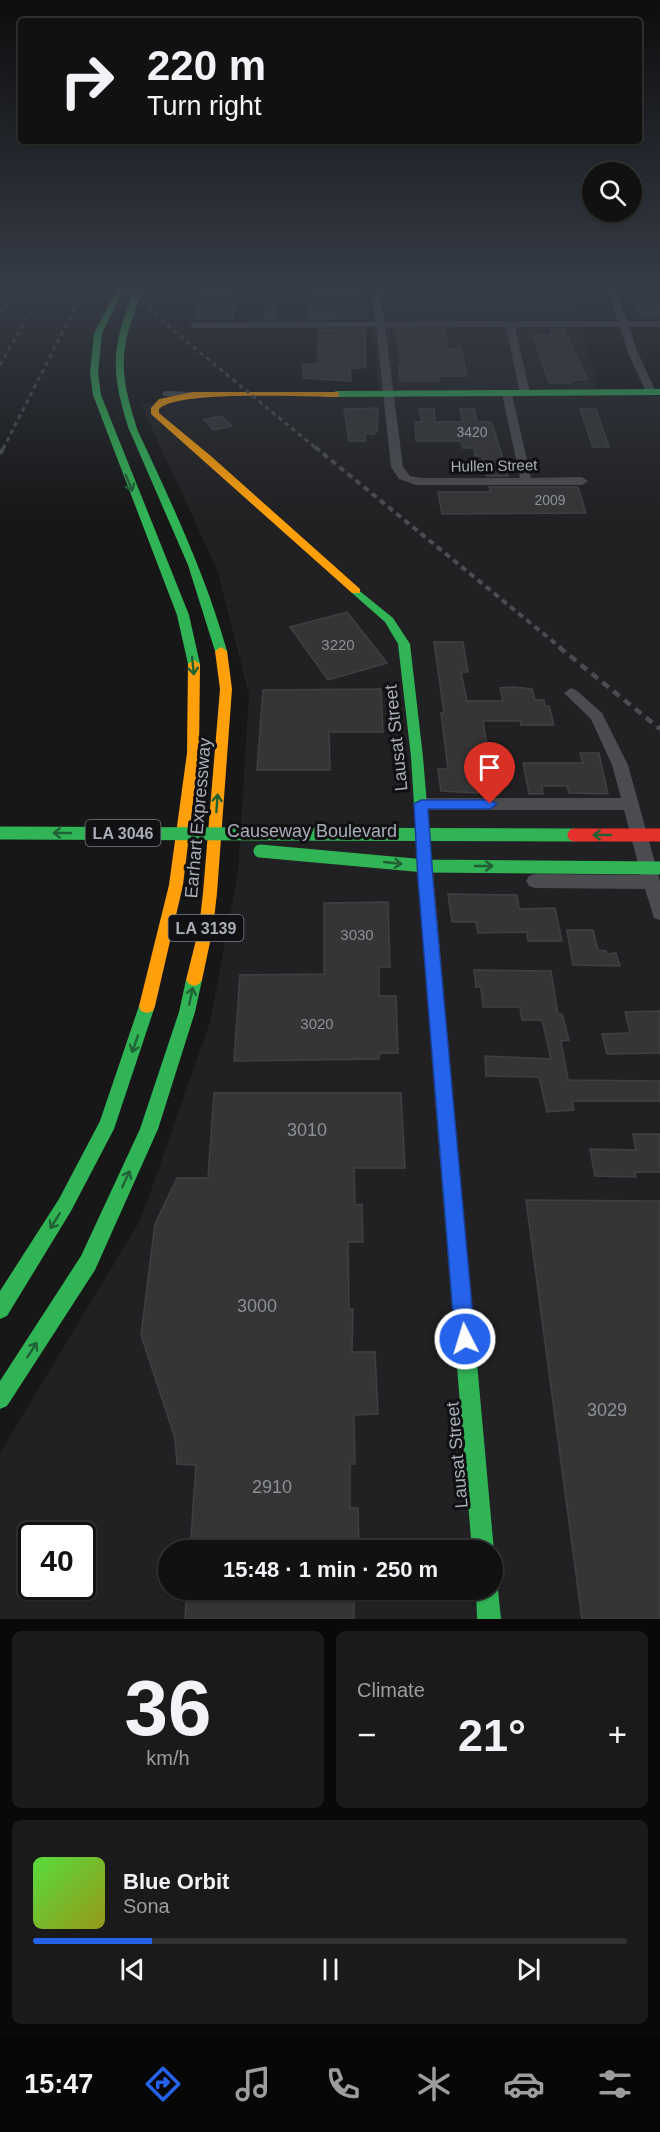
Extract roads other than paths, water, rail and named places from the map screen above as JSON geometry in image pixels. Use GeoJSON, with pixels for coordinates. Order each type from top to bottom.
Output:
{"type":"FeatureCollection","features":[{"type":"Feature","properties":{"kind":"main road","name":"Earhart Expressway"},"geometry":{"type":"LineString","coordinates":[[0,1310],[65,1205],[108,1122],[144,1017],[176,885],[193,753],[194,663],[183,615],[108,428],[97,395],[94,366]]}},
{"type":"Feature","properties":{"kind":"main road","name":"Earhart Expressway"},"geometry":{"type":"LineString","coordinates":[[0,1399],[88,1263],[148,1130],[188,1012],[206,928],[226,689],[223,654],[215,621],[201,584],[133,429],[121,395],[115,366]]}},
{"type":"Feature","properties":{"kind":"main road"},"geometry":{"type":"LineString","coordinates":[[194,395],[655,392]]}},
{"type":"Feature","properties":{"kind":"main road","name":"Lausat Street"},"geometry":{"type":"LineString","coordinates":[[194,395],[162,401],[155,408],[155,414],[389,620],[404,644],[421,804],[482,1540]]}},
{"type":"Feature","properties":{"kind":"main road"},"geometry":{"type":"LineString","coordinates":[[247,832],[403,819],[648,816]]}},
{"type":"Feature","properties":{"kind":"main road"},"geometry":{"type":"LineString","coordinates":[[247,832],[660,835]]}},
{"type":"Feature","properties":{"kind":"main road","name":"Causeway Boulevard"},"geometry":{"type":"LineString","coordinates":[[0,833],[247,832]]}},
{"type":"Feature","properties":{"kind":"main road","name":"Causeway Boulevard"},"geometry":{"type":"LineString","coordinates":[[161,849],[433,850]]}},
{"type":"Feature","properties":{"kind":"main road"},"geometry":{"type":"LineString","coordinates":[[241,849],[425,866],[656,875]]}},
{"type":"Feature","properties":{"kind":"main road"},"geometry":{"type":"LineString","coordinates":[[624,851],[660,852]]}},
{"type":"Feature","properties":{"kind":"main road"},"geometry":{"type":"LineString","coordinates":[[488,1600],[489,1619]]}},
{"type":"Feature","properties":{"kind":"street"},"geometry":{"type":"LineString","coordinates":[[384,366],[387,394]]}},
{"type":"Feature","properties":{"kind":"street"},"geometry":{"type":"LineString","coordinates":[[519,366],[525,393]]}},
{"type":"Feature","properties":{"kind":"street"},"geometry":{"type":"LineString","coordinates":[[643,366],[655,392]]}},
{"type":"Feature","properties":{"kind":"street"},"geometry":{"type":"LineString","coordinates":[[166,394],[194,395]]}},
{"type":"Feature","properties":{"kind":"street","name":"Hullen Street"},"geometry":{"type":"LineString","coordinates":[[387,394],[397,467],[400,475],[406,480],[421,482],[582,481]]}},
{"type":"Feature","properties":{"kind":"street"},"geometry":{"type":"LineString","coordinates":[[507,394],[526,481]]}},
{"type":"Feature","properties":{"kind":"street"},"geometry":{"type":"LineString","coordinates":[[572,693],[597,716],[620,765],[629,804],[656,875],[660,913]]}},
{"type":"Feature","properties":{"kind":"street"},"geometry":{"type":"LineString","coordinates":[[421,804],[629,804]]}},
{"type":"Feature","properties":{"kind":"street"},"geometry":{"type":"LineString","coordinates":[[426,880],[656,875]]}},
{"type":"Feature","properties":{"kind":"railway"},"geometry":{"type":"LineString","coordinates":[[3,449],[46,366]]}},
{"type":"Feature","properties":{"kind":"railway"},"geometry":{"type":"LineString","coordinates":[[216,366],[317,449]]}},
{"type":"Feature","properties":{"kind":"railway"},"geometry":{"type":"LineString","coordinates":[[0,454],[4,447]]}},
{"type":"Feature","properties":{"kind":"railway"},"geometry":{"type":"LineString","coordinates":[[315,447],[561,648]]}},
{"type":"Feature","properties":{"kind":"railway"},"geometry":{"type":"LineString","coordinates":[[559,647],[660,729]]}}]}
